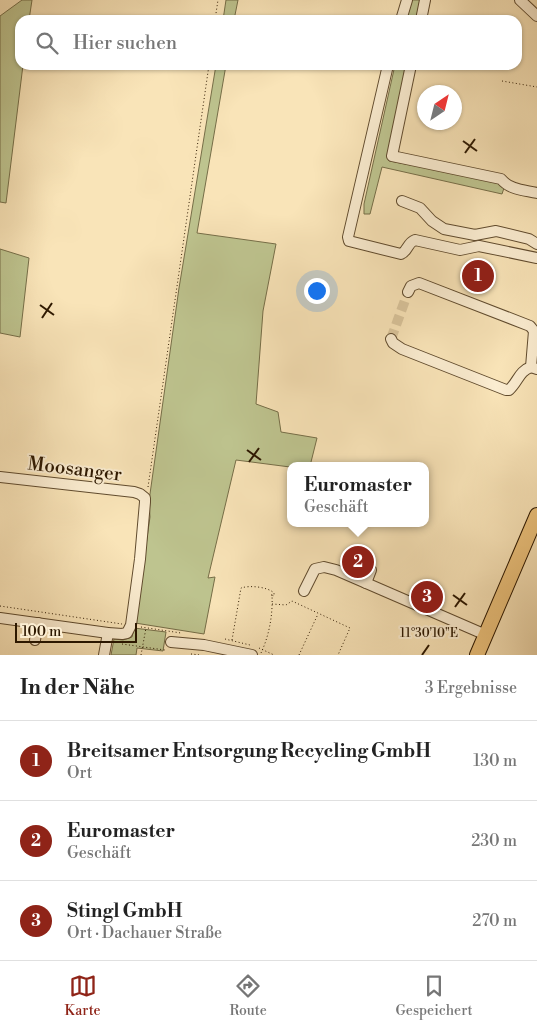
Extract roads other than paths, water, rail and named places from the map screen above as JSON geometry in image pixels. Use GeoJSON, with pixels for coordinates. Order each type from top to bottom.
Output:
{"type":"FeatureCollection","features":[{"type":"Feature","properties":{"kind":"main road"},"geometry":{"type":"LineString","coordinates":[[477,655],[537,515]]}},
{"type":"Feature","properties":{"kind":"street"},"geometry":{"type":"LineString","coordinates":[[403,15],[408,0]]}},
{"type":"Feature","properties":{"kind":"street"},"geometry":{"type":"LineString","coordinates":[[422,15],[425,0]]}},
{"type":"Feature","properties":{"kind":"street"},"geometry":{"type":"LineString","coordinates":[[520,0],[537,16]]}},
{"type":"Feature","properties":{"kind":"street"},"geometry":{"type":"LineString","coordinates":[[387,70],[348,237],[349,242],[402,254],[406,251],[409,244],[415,240],[460,250],[479,246],[537,258]]}},
{"type":"Feature","properties":{"kind":"street"},"geometry":{"type":"LineString","coordinates":[[410,70],[392,156],[501,179],[511,188],[537,193]]}},
{"type":"Feature","properties":{"kind":"street"},"geometry":{"type":"LineString","coordinates":[[402,201],[420,208],[432,221],[444,229],[475,236],[496,231],[529,239],[537,244]]}},
{"type":"Feature","properties":{"kind":"street"},"geometry":{"type":"LineString","coordinates":[[391,339],[393,343],[402,349],[506,390],[512,387],[520,374],[534,368],[534,331],[530,326],[419,284],[411,286],[408,292]]}},
{"type":"Feature","properties":{"kind":"street","name":"Moosanger"},"geometry":{"type":"LineString","coordinates":[[0,477],[134,492],[145,498],[140,559],[131,625],[127,633],[107,637]]}},
{"type":"Feature","properties":{"kind":"street"},"geometry":{"type":"LineString","coordinates":[[304,591],[315,569],[318,567],[330,568],[486,634]]}},
{"type":"Feature","properties":{"kind":"street"},"geometry":{"type":"LineString","coordinates":[[366,583],[371,570]]}},
{"type":"Feature","properties":{"kind":"street"},"geometry":{"type":"LineString","coordinates":[[0,618],[38,623],[107,637],[104,655]]}},
{"type":"Feature","properties":{"kind":"street"},"geometry":{"type":"LineString","coordinates":[[35,640],[38,623]]}},
{"type":"Feature","properties":{"kind":"street"},"geometry":{"type":"LineString","coordinates":[[171,642],[204,645],[252,655]]}},
{"type":"Feature","properties":{"kind":"tunnel"},"geometry":{"type":"LineString","coordinates":[[391,339],[408,292]]}},
{"type":"Feature","properties":{"kind":"place","name":"Breitsamer Entsorgung Recycling GmbH"},"geometry":{"type":"Point","coordinates":[478,276]}},
{"type":"Feature","properties":{"kind":"place","name":"Euromaster"},"geometry":{"type":"Point","coordinates":[358,562]}},
{"type":"Feature","properties":{"kind":"place","name":"Stingl GmbH"},"geometry":{"type":"Point","coordinates":[427,597]}}]}
